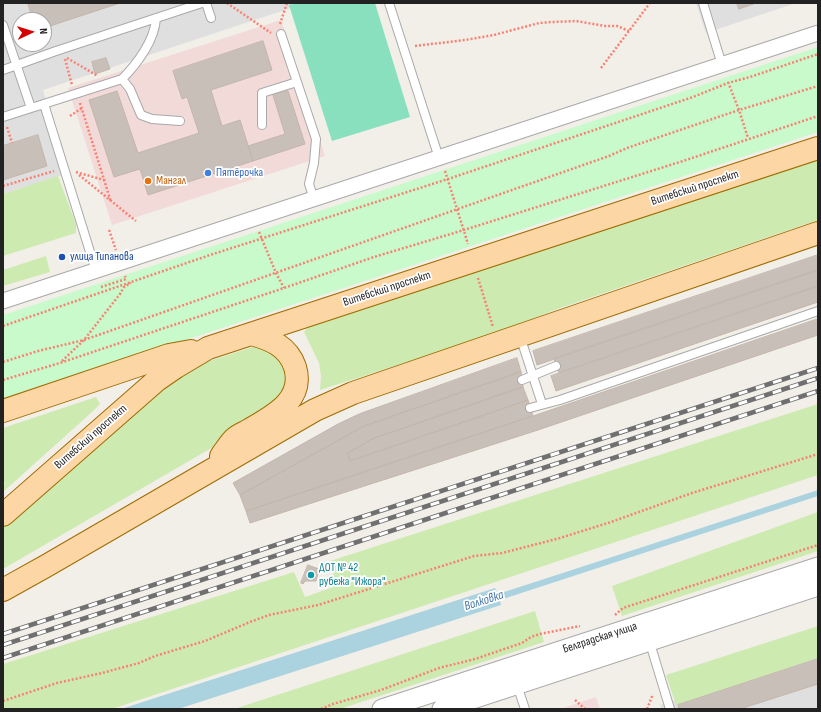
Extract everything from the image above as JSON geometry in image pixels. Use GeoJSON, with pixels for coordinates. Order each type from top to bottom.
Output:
{"type":"FeatureCollection","features":[{"type":"Feature","properties":{"kind":"main road","name":"Витебский проспект"},"geometry":{"type":"LineString","coordinates":[[3,514],[157,380],[208,348],[818,148]]}},
{"type":"Feature","properties":{"kind":"main road"},"geometry":{"type":"LineString","coordinates":[[3,590],[315,410],[353,393],[818,233]]}},
{"type":"Feature","properties":{"kind":"main road"},"geometry":{"type":"LineString","coordinates":[[210,470],[234,439],[283,408],[293,396],[297,379],[291,356],[269,339],[251,334]]}},
{"type":"Feature","properties":{"kind":"main road"},"geometry":{"type":"LineString","coordinates":[[3,411],[169,355],[208,348]]}},
{"type":"Feature","properties":{"kind":"street"},"geometry":{"type":"LineString","coordinates":[[3,301],[818,33]]}},
{"type":"Feature","properties":{"kind":"street","name":"Белградская улица"},"geometry":{"type":"LineString","coordinates":[[382,709],[415,704],[514,676],[646,632],[818,567]]}},
{"type":"Feature","properties":{"kind":"street","name":"Белградская улица"},"geometry":{"type":"LineString","coordinates":[[646,632],[818,586]]}},
{"type":"Feature","properties":{"kind":"street","name":"Белградская улица"},"geometry":{"type":"LineString","coordinates":[[442,709],[514,676]]}},
{"type":"Feature","properties":{"kind":"lane"},"geometry":{"type":"LineString","coordinates":[[3,70],[202,3]]}},
{"type":"Feature","properties":{"kind":"lane"},"geometry":{"type":"LineString","coordinates":[[206,3],[211,18]]}},
{"type":"Feature","properties":{"kind":"lane"},"geometry":{"type":"LineString","coordinates":[[389,3],[439,158]]}},
{"type":"Feature","properties":{"kind":"lane"},"geometry":{"type":"LineString","coordinates":[[703,3],[722,65]]}},
{"type":"Feature","properties":{"kind":"lane"},"geometry":{"type":"LineString","coordinates":[[3,116],[122,79],[138,62],[155,28],[156,18]]}},
{"type":"Feature","properties":{"kind":"lane"},"geometry":{"type":"LineString","coordinates":[[3,24],[31,108]]}},
{"type":"Feature","properties":{"kind":"lane"},"geometry":{"type":"LineString","coordinates":[[279,33],[316,139],[314,163],[309,184],[314,199]]}},
{"type":"Feature","properties":{"kind":"lane"},"geometry":{"type":"LineString","coordinates":[[122,79],[130,89],[141,115],[152,119],[180,121]]}},
{"type":"Feature","properties":{"kind":"lane"},"geometry":{"type":"LineString","coordinates":[[262,125],[262,93],[297,82]]}},
{"type":"Feature","properties":{"kind":"lane"},"geometry":{"type":"LineString","coordinates":[[44,104],[96,271]]}},
{"type":"Feature","properties":{"kind":"lane"},"geometry":{"type":"LineString","coordinates":[[530,408],[560,400],[818,311]]}},
{"type":"Feature","properties":{"kind":"lane"},"geometry":{"type":"LineString","coordinates":[[519,335],[542,404]]}},
{"type":"Feature","properties":{"kind":"lane"},"geometry":{"type":"LineString","coordinates":[[522,380],[556,366]]}},
{"type":"Feature","properties":{"kind":"lane"},"geometry":{"type":"LineString","coordinates":[[646,632],[670,709]]}},
{"type":"Feature","properties":{"kind":"lane"},"geometry":{"type":"LineString","coordinates":[[514,676],[525,709]]}},
{"type":"Feature","properties":{"kind":"path"},"geometry":{"type":"LineString","coordinates":[[227,3],[270,34],[279,33]]}},
{"type":"Feature","properties":{"kind":"path"},"geometry":{"type":"LineString","coordinates":[[279,24],[287,3]]}},
{"type":"Feature","properties":{"kind":"path"},"geometry":{"type":"LineString","coordinates":[[601,68],[650,3]]}},
{"type":"Feature","properties":{"kind":"path"},"geometry":{"type":"LineString","coordinates":[[403,48],[494,35],[539,23],[552,22],[576,21],[604,26],[617,26],[629,31]]}},
{"type":"Feature","properties":{"kind":"path"},"geometry":{"type":"LineString","coordinates":[[3,326],[134,280],[448,179],[693,97],[728,83],[818,54]]}},
{"type":"Feature","properties":{"kind":"path"},"geometry":{"type":"LineString","coordinates":[[110,83],[64,57],[74,94],[78,96],[111,202]]}},
{"type":"Feature","properties":{"kind":"path"},"geometry":{"type":"LineString","coordinates":[[722,65],[748,138]]}},
{"type":"Feature","properties":{"kind":"path"},"geometry":{"type":"LineString","coordinates":[[3,362],[38,351],[84,340],[609,156],[627,148],[739,110],[818,86]]}},
{"type":"Feature","properties":{"kind":"path"},"geometry":{"type":"LineString","coordinates":[[70,116],[82,108]]}},
{"type":"Feature","properties":{"kind":"path"},"geometry":{"type":"LineString","coordinates":[[3,116],[12,143]]}},
{"type":"Feature","properties":{"kind":"path"},"geometry":{"type":"LineString","coordinates":[[3,380],[60,363],[374,257],[683,161],[748,138],[818,116]]}},
{"type":"Feature","properties":{"kind":"path"},"geometry":{"type":"LineString","coordinates":[[3,186],[64,168]]}},
{"type":"Feature","properties":{"kind":"path"},"geometry":{"type":"LineString","coordinates":[[104,180],[74,171],[136,221]]}},
{"type":"Feature","properties":{"kind":"path"},"geometry":{"type":"LineString","coordinates":[[254,219],[276,273],[284,288]]}},
{"type":"Feature","properties":{"kind":"path"},"geometry":{"type":"LineString","coordinates":[[60,363],[84,340],[124,287],[134,280]]}},
{"type":"Feature","properties":{"kind":"path"},"geometry":{"type":"LineString","coordinates":[[3,701],[50,685],[140,663],[155,656],[215,638],[238,627],[269,616],[318,605],[474,556],[502,553],[560,538],[611,522],[692,493],[818,454]]}},
{"type":"Feature","properties":{"kind":"path"},"geometry":{"type":"LineString","coordinates":[[614,615],[623,608],[818,545]]}},
{"type":"Feature","properties":{"kind":"path"},"geometry":{"type":"LineString","coordinates":[[321,709],[381,690],[439,668],[475,659],[522,643],[531,637],[540,634],[572,626],[583,625]]}},
{"type":"Feature","properties":{"kind":"path"},"geometry":{"type":"LineString","coordinates":[[575,700],[585,709]]}},
{"type":"Feature","properties":{"kind":"shaded area"},"geometry":{"type":"Polygon","coordinates":[[[3,3],[306,3],[43,90],[69,173],[3,194],[3,3]]]}},
{"type":"Feature","properties":{"kind":"shaded area"},"geometry":{"type":"Polygon","coordinates":[[[696,3],[796,3],[706,33],[696,3]]]}},
{"type":"Feature","properties":{"kind":"shaded area"},"geometry":{"type":"Polygon","coordinates":[[[281,20],[325,156],[112,225],[68,88],[281,20]]]}},
{"type":"Feature","properties":{"kind":"shaded area"},"geometry":{"type":"Polygon","coordinates":[[[818,654],[818,709],[662,709],[660,705],[818,654]]]}},
{"type":"Feature","properties":{"kind":"shaded area"},"geometry":{"type":"Polygon","coordinates":[[[596,697],[600,709],[560,709],[596,697]]]}},
{"type":"Feature","properties":{"kind":"green space"},"geometry":{"type":"Polygon","coordinates":[[[296,3],[375,3],[410,117],[332,141],[289,5],[296,3]]]}},
{"type":"Feature","properties":{"kind":"green space"},"geometry":{"type":"Polygon","coordinates":[[[818,47],[818,132],[3,400],[3,315],[818,47]]]}},
{"type":"Feature","properties":{"kind":"green space"},"geometry":{"type":"Polygon","coordinates":[[[818,160],[818,220],[560,308],[488,336],[320,390],[321,376],[319,363],[304,332],[308,327],[818,160]]]}},
{"type":"Feature","properties":{"kind":"green space"},"geometry":{"type":"Polygon","coordinates":[[[58,176],[76,224],[76,233],[3,256],[3,194],[58,176]]]}},
{"type":"Feature","properties":{"kind":"green space"},"geometry":{"type":"Polygon","coordinates":[[[46,256],[50,272],[3,286],[3,270],[46,256]]]}},
{"type":"Feature","properties":{"kind":"green space"},"geometry":{"type":"Polygon","coordinates":[[[256,346],[274,352],[287,373],[284,391],[258,421],[3,569],[3,527],[168,382],[200,364],[256,346]]]}},
{"type":"Feature","properties":{"kind":"green space"},"geometry":{"type":"Polygon","coordinates":[[[96,397],[100,404],[3,492],[3,485],[5,484],[3,479],[3,428],[96,397]]]}},
{"type":"Feature","properties":{"kind":"green space"},"geometry":{"type":"Polygon","coordinates":[[[818,404],[818,475],[112,709],[3,709],[3,664],[294,572],[305,597],[336,586],[330,561],[818,404]]]}},
{"type":"Feature","properties":{"kind":"green space"},"geometry":{"type":"Polygon","coordinates":[[[818,512],[818,551],[622,616],[612,586],[818,512]]]}},
{"type":"Feature","properties":{"kind":"green space"},"geometry":{"type":"Polygon","coordinates":[[[535,611],[544,642],[340,709],[234,709],[535,611]]]}},
{"type":"Feature","properties":{"kind":"green space"},"geometry":{"type":"Polygon","coordinates":[[[818,626],[818,658],[676,705],[666,675],[818,626]]]}},
{"type":"Feature","properties":{"kind":"water","name":"Волковка"},"geometry":{"type":"Polygon","coordinates":[[[818,490],[818,496],[500,600],[501,605],[178,709],[121,709],[495,588],[498,594],[818,490]]]}},
{"type":"Feature","properties":{"kind":"building"},"geometry":{"type":"Polygon","coordinates":[[[28,3],[120,3],[52,25],[52,12],[31,12],[28,3]]]}},
{"type":"Feature","properties":{"kind":"building"},"geometry":{"type":"Polygon","coordinates":[[[737,3],[756,3],[739,9],[737,3]]]}},
{"type":"Feature","properties":{"kind":"building"},"geometry":{"type":"Polygon","coordinates":[[[263,41],[272,70],[211,90],[222,126],[240,120],[253,161],[148,195],[140,169],[114,177],[89,100],[117,91],[138,153],[199,133],[187,97],[182,99],[173,71],[263,41]]]}},
{"type":"Feature","properties":{"kind":"building"},"geometry":{"type":"Polygon","coordinates":[[[106,58],[110,69],[95,74],[92,62],[106,58]]]}},
{"type":"Feature","properties":{"kind":"building"},"geometry":{"type":"Polygon","coordinates":[[[288,91],[305,144],[253,161],[248,146],[285,134],[273,95],[288,91]]]}},
{"type":"Feature","properties":{"kind":"building"},"geometry":{"type":"Polygon","coordinates":[[[38,135],[47,166],[3,180],[3,146],[38,135]]]}},
{"type":"Feature","properties":{"kind":"building"},"geometry":{"type":"Polygon","coordinates":[[[818,255],[818,270],[537,365],[533,351],[818,255]]]}},
{"type":"Feature","properties":{"kind":"building"},"geometry":{"type":"Polygon","coordinates":[[[818,270],[818,286],[559,373],[554,359],[818,270]]]}},
{"type":"Feature","properties":{"kind":"building"},"geometry":{"type":"Polygon","coordinates":[[[818,286],[818,302],[556,391],[551,376],[818,286]]]}},
{"type":"Feature","properties":{"kind":"building"},"geometry":{"type":"Polygon","coordinates":[[[818,319],[818,335],[538,430],[250,523],[246,511],[533,416],[818,319]]]}},
{"type":"Feature","properties":{"kind":"building"},"geometry":{"type":"Polygon","coordinates":[[[517,358],[521,372],[364,426],[240,495],[233,483],[338,424],[359,414],[517,358]]]}},
{"type":"Feature","properties":{"kind":"building"},"geometry":{"type":"Polygon","coordinates":[[[521,372],[523,387],[372,439],[348,453],[350,461],[528,400],[533,416],[246,511],[240,495],[364,426],[521,372]]]}},
{"type":"Feature","properties":{"kind":"building"},"geometry":{"type":"Polygon","coordinates":[[[523,387],[528,400],[350,461],[348,453],[372,439],[523,387]]]}},
{"type":"Feature","properties":{"kind":"building","name":"ДОТ № 42 рубежа \"Ижора\""},"geometry":{"type":"Polygon","coordinates":[[[308,565],[319,569],[316,581],[305,581],[303,584],[301,583],[308,565]]]}},
{"type":"Feature","properties":{"kind":"building"},"geometry":{"type":"Polygon","coordinates":[[[818,659],[818,684],[740,709],[679,709],[678,705],[818,659]]]}},
{"type":"Feature","properties":{"kind":"railway"},"geometry":{"type":"LineString","coordinates":[[3,634],[818,368]]}},
{"type":"Feature","properties":{"kind":"railway"},"geometry":{"type":"LineString","coordinates":[[3,645],[818,378]]}},
{"type":"Feature","properties":{"kind":"railway"},"geometry":{"type":"LineString","coordinates":[[3,658],[818,391]]}},
{"type":"Feature","properties":{"kind":"place","name":"Пятёрочка"},"geometry":{"type":"Point","coordinates":[208,173]}},
{"type":"Feature","properties":{"kind":"place","name":"Мангал"},"geometry":{"type":"Point","coordinates":[148,181]}},
{"type":"Feature","properties":{"kind":"place","name":"улица Типанова"},"geometry":{"type":"Point","coordinates":[62,257]}},
{"type":"Feature","properties":{"kind":"place","name":"ДОТ № 42 рубежа \"Ижора\""},"geometry":{"type":"Point","coordinates":[311,575]}}]}
